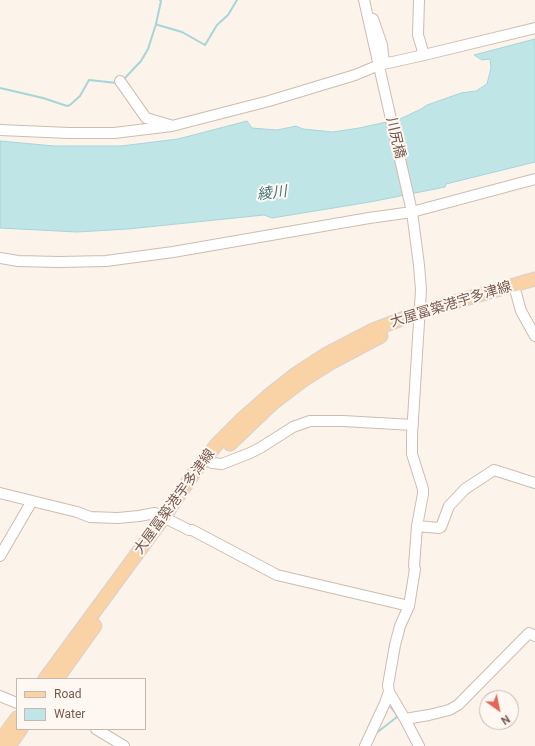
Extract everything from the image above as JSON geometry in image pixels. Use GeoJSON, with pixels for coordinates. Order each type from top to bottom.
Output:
{"type":"FeatureCollection","features":[{"type":"Feature","properties":{"kind":"main road","name":"大屋冨築港宇多津線"},"geometry":{"type":"LineString","coordinates":[[58,678],[167,519],[196,470],[218,443],[242,418],[268,396],[296,374],[326,355],[367,333],[535,279]]}},
{"type":"Feature","properties":{"kind":"main road","name":"大屋冨築港宇多津線"},"geometry":{"type":"LineString","coordinates":[[46,678],[202,474],[248,426],[273,403],[302,381],[332,362],[419,317],[535,288]]}},
{"type":"Feature","properties":{"kind":"main road"},"geometry":{"type":"LineString","coordinates":[[0,741],[16,719]]}},
{"type":"Feature","properties":{"kind":"main road"},"geometry":{"type":"LineString","coordinates":[[9,746],[21,730]]}},
{"type":"Feature","properties":{"kind":"street"},"geometry":{"type":"LineString","coordinates":[[419,0],[418,35],[424,55]]}},
{"type":"Feature","properties":{"kind":"street","name":"川尻橋"},"geometry":{"type":"LineString","coordinates":[[365,4],[381,66],[411,209],[419,265],[421,290],[412,454],[423,489],[417,526],[415,569],[409,606],[400,626],[395,645],[388,685],[389,692],[365,746]]}},
{"type":"Feature","properties":{"kind":"street"},"geometry":{"type":"LineString","coordinates":[[0,130],[114,133],[172,126],[283,97],[381,66],[535,28]]}},
{"type":"Feature","properties":{"kind":"street"},"geometry":{"type":"LineString","coordinates":[[121,82],[146,118],[172,126]]}},
{"type":"Feature","properties":{"kind":"street"},"geometry":{"type":"LineString","coordinates":[[0,258],[18,261],[59,262],[106,260],[173,252],[369,218],[535,179]]}},
{"type":"Feature","properties":{"kind":"street"},"geometry":{"type":"LineString","coordinates":[[516,293],[521,311],[535,336]]}},
{"type":"Feature","properties":{"kind":"street"},"geometry":{"type":"LineString","coordinates":[[212,463],[222,464],[250,453],[293,427],[310,421],[413,424]]}},
{"type":"Feature","properties":{"kind":"street"},"geometry":{"type":"LineString","coordinates":[[417,526],[441,527],[449,506],[465,489],[494,470],[535,483]]}},
{"type":"Feature","properties":{"kind":"street"},"geometry":{"type":"LineString","coordinates":[[0,493],[77,512],[90,517],[132,517],[153,513],[192,530],[277,575],[409,606]]}},
{"type":"Feature","properties":{"kind":"street"},"geometry":{"type":"LineString","coordinates":[[0,556],[32,501]]}},
{"type":"Feature","properties":{"kind":"street"},"geometry":{"type":"LineString","coordinates":[[405,719],[429,716],[458,705],[529,633],[535,636]]}},
{"type":"Feature","properties":{"kind":"street"},"geometry":{"type":"LineString","coordinates":[[389,692],[419,746]]}},
{"type":"Feature","properties":{"kind":"street"},"geometry":{"type":"LineString","coordinates":[[0,696],[16,703]]}},
{"type":"Feature","properties":{"kind":"street"},"geometry":{"type":"LineString","coordinates":[[98,730],[124,746]]}},
{"type":"Feature","properties":{"kind":"water","name":"綾川"},"geometry":{"type":"Polygon","coordinates":[[[535,39],[535,162],[446,184],[445,187],[370,202],[272,218],[264,215],[128,229],[77,232],[0,228],[0,141],[54,146],[121,146],[178,139],[247,121],[252,128],[277,130],[296,126],[303,129],[333,132],[359,128],[400,119],[427,105],[461,93],[476,91],[487,84],[491,68],[490,59],[482,60],[474,55],[535,39]]]}},
{"type":"Feature","properties":{"kind":"waterway"},"geometry":{"type":"LineString","coordinates":[[123,80],[141,61],[148,49],[156,24],[160,0]]}},
{"type":"Feature","properties":{"kind":"waterway"},"geometry":{"type":"LineString","coordinates":[[156,24],[182,32],[205,45],[217,25],[228,15],[237,0]]}},
{"type":"Feature","properties":{"kind":"waterway"},"geometry":{"type":"LineString","coordinates":[[0,88],[43,98],[67,106],[80,96],[89,80],[117,83]]}},
{"type":"Feature","properties":{"kind":"waterway"},"geometry":{"type":"LineString","coordinates":[[375,734],[397,717],[390,706]]}}]}
